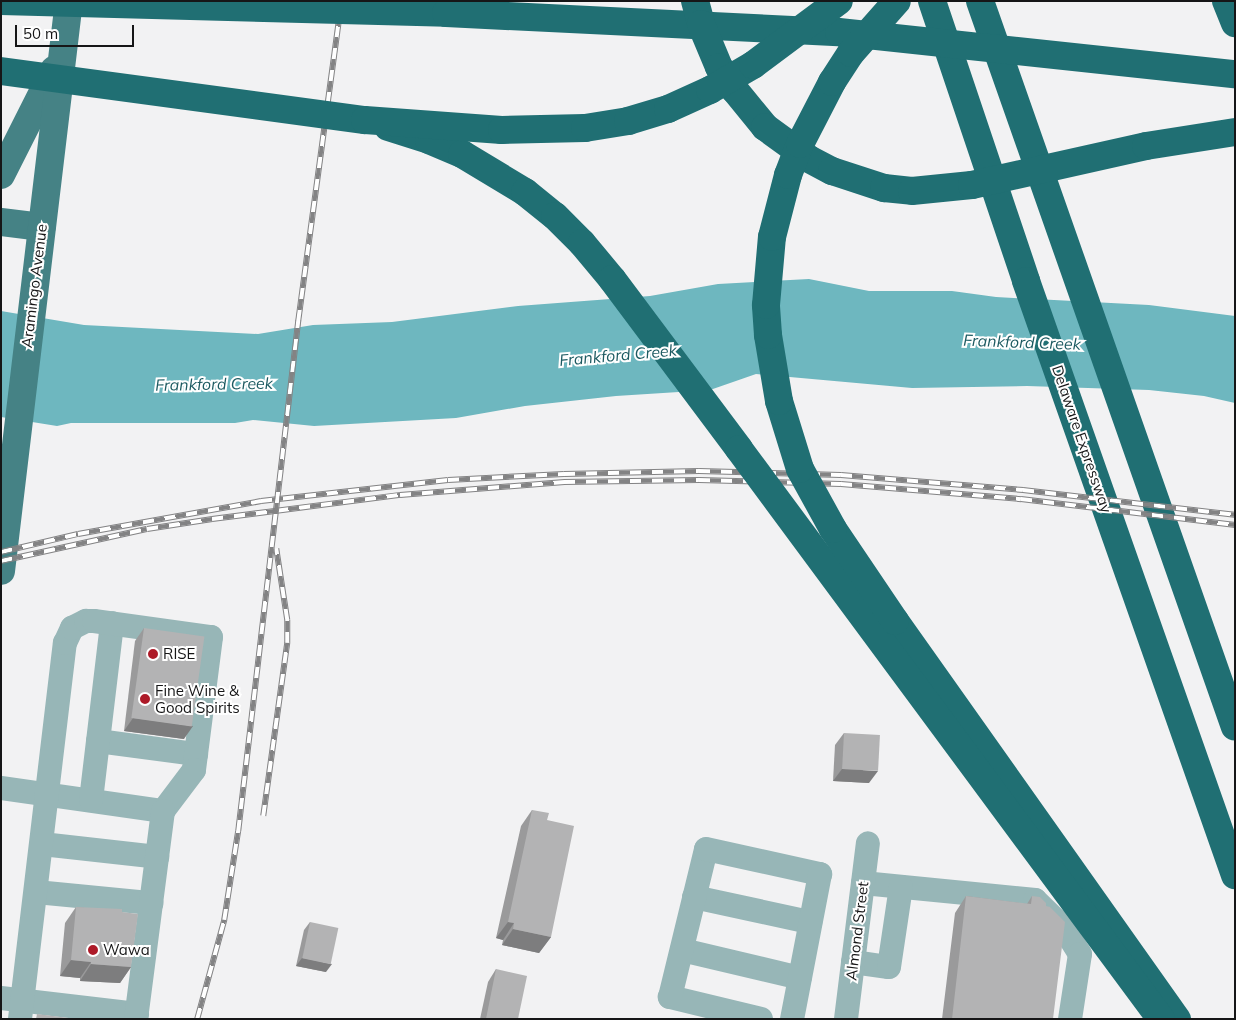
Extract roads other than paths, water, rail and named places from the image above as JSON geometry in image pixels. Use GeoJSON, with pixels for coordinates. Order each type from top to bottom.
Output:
{"type":"FeatureCollection","features":[{"type":"Feature","properties":{"kind":"highway"},"geometry":{"type":"LineString","coordinates":[[446,13],[492,1]]}},
{"type":"Feature","properties":{"kind":"highway"},"geometry":{"type":"LineString","coordinates":[[695,1],[701,24],[719,67],[739,95],[766,127],[786,144],[817,163],[858,181],[884,188],[912,191],[972,185],[1146,146],[1235,132]]}},
{"type":"Feature","properties":{"kind":"highway"},"geometry":{"type":"LineString","coordinates":[[1,71],[365,120],[502,130],[543,131],[585,128],[628,121],[668,108],[710,90],[754,65],[839,1]]}},
{"type":"Feature","properties":{"kind":"highway"},"geometry":{"type":"LineString","coordinates":[[897,1],[872,27],[832,82],[800,144],[779,205],[772,237],[766,305],[773,368],[786,427],[800,469],[816,501],[855,564],[1177,1019]]}},
{"type":"Feature","properties":{"kind":"highway"},"geometry":{"type":"LineString","coordinates":[[914,1],[1026,281]]}},
{"type":"Feature","properties":{"kind":"highway","name":"Delaware Expressway"},"geometry":{"type":"LineString","coordinates":[[932,1],[1026,281],[1235,875]]}},
{"type":"Feature","properties":{"kind":"highway"},"geometry":{"type":"LineString","coordinates":[[980,1],[1235,726]]}},
{"type":"Feature","properties":{"kind":"highway"},"geometry":{"type":"LineString","coordinates":[[1226,1],[1235,23]]}},
{"type":"Feature","properties":{"kind":"highway"},"geometry":{"type":"LineString","coordinates":[[1,2],[101,2],[446,13],[839,32],[1235,74]]}},
{"type":"Feature","properties":{"kind":"highway"},"geometry":{"type":"LineString","coordinates":[[365,120],[429,140],[462,154],[495,172],[525,192],[582,243],[612,279],[1161,1019]]}},
{"type":"Feature","properties":{"kind":"main road","name":"Aramingo Avenue"},"geometry":{"type":"LineString","coordinates":[[1,571],[34,280],[69,1]]}},
{"type":"Feature","properties":{"kind":"main road"},"geometry":{"type":"LineString","coordinates":[[1,175],[64,51]]}},
{"type":"Feature","properties":{"kind":"main road"},"geometry":{"type":"LineString","coordinates":[[1,222],[42,227]]}},
{"type":"Feature","properties":{"kind":"street"},"geometry":{"type":"LineString","coordinates":[[86,621],[211,637],[196,754],[194,770],[163,811],[137,1016],[15,1005],[36,892],[67,635],[72,628],[86,621]]}},
{"type":"Feature","properties":{"kind":"street"},"geometry":{"type":"LineString","coordinates":[[91,800],[112,623]]}},
{"type":"Feature","properties":{"kind":"street"},"geometry":{"type":"LineString","coordinates":[[98,741],[196,754]]}},
{"type":"Feature","properties":{"kind":"street"},"geometry":{"type":"LineString","coordinates":[[1,788],[163,811]]}},
{"type":"Feature","properties":{"kind":"street","name":"Almond Street"},"geometry":{"type":"LineString","coordinates":[[846,1019],[868,843]]}},
{"type":"Feature","properties":{"kind":"street"},"geometry":{"type":"LineString","coordinates":[[42,844],[157,857]]}},
{"type":"Feature","properties":{"kind":"street"},"geometry":{"type":"LineString","coordinates":[[761,1019],[670,997],[706,849],[820,874],[792,1019]]}},
{"type":"Feature","properties":{"kind":"street"},"geometry":{"type":"LineString","coordinates":[[863,883],[1036,900],[1063,927],[1080,954],[1070,1019]]}},
{"type":"Feature","properties":{"kind":"street"},"geometry":{"type":"LineString","coordinates":[[853,962],[889,967],[901,887]]}},
{"type":"Feature","properties":{"kind":"street"},"geometry":{"type":"LineString","coordinates":[[36,892],[151,903]]}},
{"type":"Feature","properties":{"kind":"street"},"geometry":{"type":"LineString","coordinates":[[694,897],[810,922]]}},
{"type":"Feature","properties":{"kind":"street"},"geometry":{"type":"LineString","coordinates":[[682,950],[800,978]]}},
{"type":"Feature","properties":{"kind":"water","name":"Frankford Creek"},"geometry":{"type":"Polygon","coordinates":[[[809,279],[869,291],[952,291],[996,297],[1149,305],[1235,316],[1235,403],[1204,396],[1149,390],[1027,386],[912,388],[756,374],[710,390],[616,396],[525,406],[456,418],[314,426],[253,420],[235,423],[71,423],[57,426],[1,417],[1,311],[84,325],[258,334],[313,325],[392,322],[518,306],[650,296],[718,284],[809,279]]]}},
{"type":"Feature","properties":{"kind":"railway"},"geometry":{"type":"LineString","coordinates":[[197,1019],[224,920],[238,831],[298,321],[341,1]]}},
{"type":"Feature","properties":{"kind":"railway"},"geometry":{"type":"LineString","coordinates":[[1,552],[78,534],[261,501],[448,480],[564,474],[699,471],[841,475],[1023,490],[1235,515]]}},
{"type":"Feature","properties":{"kind":"railway"},"geometry":{"type":"LineString","coordinates":[[1,561],[147,529],[212,519],[400,495],[564,482],[699,480],[841,484],[1021,499],[1235,525]]}},
{"type":"Feature","properties":{"kind":"railway"},"geometry":{"type":"LineString","coordinates":[[263,816],[287,643],[287,620],[276,549]]}},
{"type":"Feature","properties":{"kind":"place","name":"RISE"},"geometry":{"type":"Point","coordinates":[153,654]}},
{"type":"Feature","properties":{"kind":"place","name":"Fine Wine & Good Spirits"},"geometry":{"type":"Point","coordinates":[145,699]}},
{"type":"Feature","properties":{"kind":"place","name":"Wawa"},"geometry":{"type":"Point","coordinates":[93,950]}}]}
